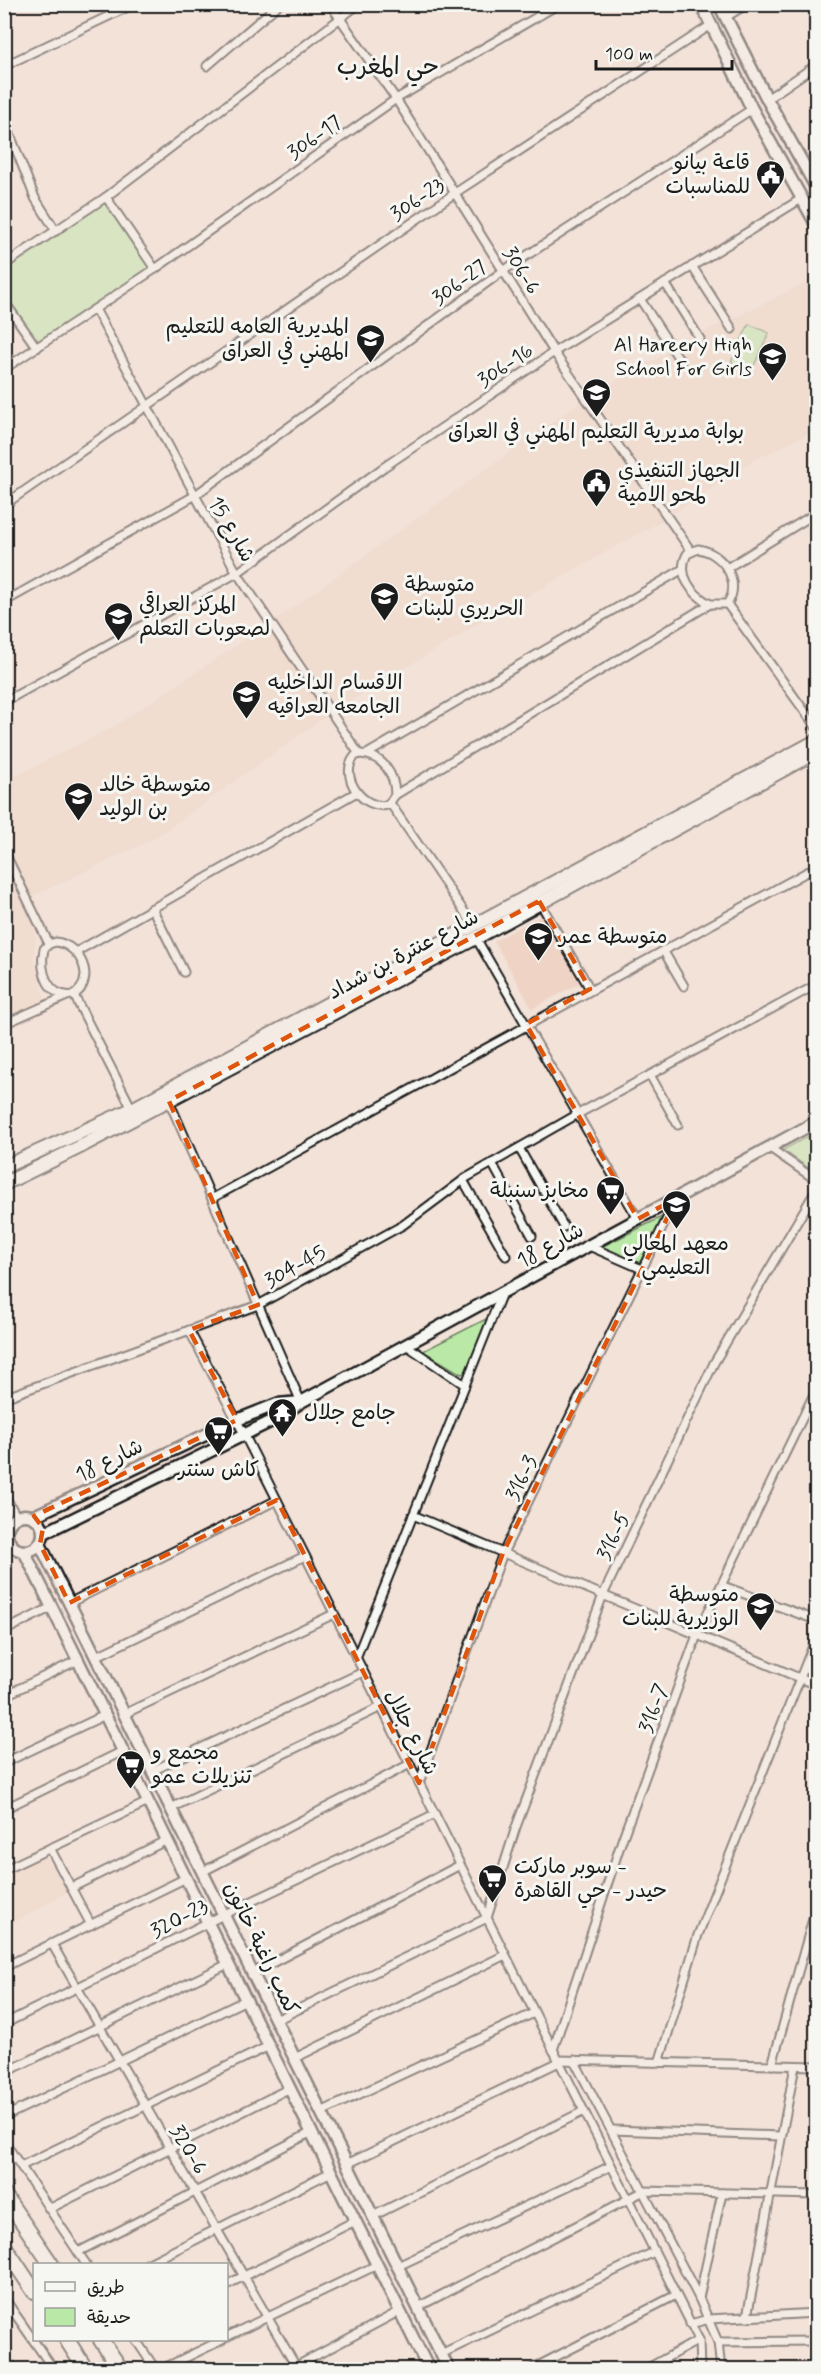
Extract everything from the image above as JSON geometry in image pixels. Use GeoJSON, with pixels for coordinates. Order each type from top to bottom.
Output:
{"type":"FeatureCollection","features":[{"type":"Feature","properties":{"kind":"highway"},"geometry":{"type":"LineString","coordinates":[[4,2194],[50,2263]]}},
{"type":"Feature","properties":{"kind":"highway"},"geometry":{"type":"LineString","coordinates":[[4,2246],[33,2290]]}},
{"type":"Feature","properties":{"kind":"highway"},"geometry":{"type":"LineString","coordinates":[[68,2341],[87,2370]]}},
{"type":"Feature","properties":{"kind":"highway"},"geometry":{"type":"LineString","coordinates":[[102,2341],[121,2370]]}},
{"type":"Feature","properties":{"kind":"main road","name":"شارع عنترة بن شداد"},"geometry":{"type":"LineString","coordinates":[[4,1184],[169,1101],[816,741]]}},
{"type":"Feature","properties":{"kind":"main road","name":"شارع عنترة بن شداد"},"geometry":{"type":"LineString","coordinates":[[4,1167],[132,1109],[539,901],[816,752]]}},
{"type":"Feature","properties":{"kind":"street"},"geometry":{"type":"LineString","coordinates":[[4,66],[134,4]]}},
{"type":"Feature","properties":{"kind":"street"},"geometry":{"type":"LineString","coordinates":[[207,66],[279,4]]}},
{"type":"Feature","properties":{"kind":"street","name":"306-6"},"geometry":{"type":"LineString","coordinates":[[330,4],[396,99],[555,352],[691,551]]}},
{"type":"Feature","properties":{"kind":"street"},"geometry":{"type":"LineString","coordinates":[[4,265],[106,197],[360,4]]}},
{"type":"Feature","properties":{"kind":"street","name":"306-17"},"geometry":{"type":"LineString","coordinates":[[4,369],[155,269],[396,99],[559,4]]}},
{"type":"Feature","properties":{"kind":"street"},"geometry":{"type":"LineString","coordinates":[[701,4],[752,110],[816,224]]}},
{"type":"Feature","properties":{"kind":"street"},"geometry":{"type":"LineString","coordinates":[[719,4],[767,99],[816,186]]}},
{"type":"Feature","properties":{"kind":"street"},"geometry":{"type":"LineString","coordinates":[[726,17],[747,4]]}},
{"type":"Feature","properties":{"kind":"street","name":"306-23"},"geometry":{"type":"LineString","coordinates":[[4,505],[455,193],[711,25]]}},
{"type":"Feature","properties":{"kind":"street"},"geometry":{"type":"LineString","coordinates":[[767,99],[816,65]]}},
{"type":"Feature","properties":{"kind":"street","name":"306-27"},"geometry":{"type":"LineString","coordinates":[[4,602],[194,496],[503,271],[752,110]]}},
{"type":"Feature","properties":{"kind":"street"},"geometry":{"type":"LineString","coordinates":[[4,119],[35,198],[56,231]]}},
{"type":"Feature","properties":{"kind":"street"},"geometry":{"type":"LineString","coordinates":[[4,144],[12,140]]}},
{"type":"Feature","properties":{"kind":"street"},"geometry":{"type":"LineString","coordinates":[[106,197],[155,269]]}},
{"type":"Feature","properties":{"kind":"street","name":"306-16"},"geometry":{"type":"LineString","coordinates":[[4,702],[237,573],[384,467],[555,352],[801,199]]}},
{"type":"Feature","properties":{"kind":"street"},"geometry":{"type":"LineString","coordinates":[[692,266],[732,329]]}},
{"type":"Feature","properties":{"kind":"street"},"geometry":{"type":"LineString","coordinates":[[665,283],[700,339]]}},
{"type":"Feature","properties":{"kind":"street"},"geometry":{"type":"LineString","coordinates":[[640,298],[681,362]]}},
{"type":"Feature","properties":{"kind":"street"},"geometry":{"type":"LineString","coordinates":[[4,301],[37,348]]}},
{"type":"Feature","properties":{"kind":"street","name":"شارع 15"},"geometry":{"type":"LineString","coordinates":[[95,309],[237,573],[363,754],[379,760],[389,771],[394,795]]}},
{"type":"Feature","properties":{"kind":"street"},"geometry":{"type":"LineString","coordinates":[[727,568],[816,513]]}},
{"type":"Feature","properties":{"kind":"street"},"geometry":{"type":"LineString","coordinates":[[710,604],[691,588],[683,569],[684,559],[691,551],[705,550],[713,554],[727,568],[733,589],[732,597],[727,604]]}},
{"type":"Feature","properties":{"kind":"street"},"geometry":{"type":"LineString","coordinates":[[390,803],[375,806],[357,792],[349,770],[351,760],[683,569]]}},
{"type":"Feature","properties":{"kind":"street"},"geometry":{"type":"LineString","coordinates":[[390,803],[394,795],[710,604],[727,604]]}},
{"type":"Feature","properties":{"kind":"street"},"geometry":{"type":"LineString","coordinates":[[727,604],[816,727]]}},
{"type":"Feature","properties":{"kind":"street"},"geometry":{"type":"LineString","coordinates":[[76,952],[357,792]]}},
{"type":"Feature","properties":{"kind":"street"},"geometry":{"type":"LineString","coordinates":[[390,803],[475,932],[638,1219]]}},
{"type":"Feature","properties":{"kind":"street"},"geometry":{"type":"LineString","coordinates":[[4,851],[49,944]]}},
{"type":"Feature","properties":{"kind":"street"},"geometry":{"type":"LineString","coordinates":[[213,1198],[526,1024],[816,867]]}},
{"type":"Feature","properties":{"kind":"street"},"geometry":{"type":"LineString","coordinates":[[539,901],[590,989]]}},
{"type":"Feature","properties":{"kind":"street"},"geometry":{"type":"LineString","coordinates":[[152,908],[184,972]]}},
{"type":"Feature","properties":{"kind":"street"},"geometry":{"type":"LineString","coordinates":[[4,1024],[71,996],[82,986],[84,976],[76,952],[62,943],[49,944]]}},
{"type":"Feature","properties":{"kind":"street"},"geometry":{"type":"LineString","coordinates":[[49,944],[42,956],[44,976],[50,987],[71,996],[132,1109]]}},
{"type":"Feature","properties":{"kind":"street"},"geometry":{"type":"LineString","coordinates":[[663,950],[684,986]]}},
{"type":"Feature","properties":{"kind":"street","name":"304-45"},"geometry":{"type":"LineString","coordinates":[[4,1398],[258,1305],[418,1216],[463,1180],[492,1163],[816,985]]}},
{"type":"Feature","properties":{"kind":"street"},"geometry":{"type":"LineString","coordinates":[[650,1075],[678,1125]]}},
{"type":"Feature","properties":{"kind":"street"},"geometry":{"type":"LineString","coordinates":[[169,1101],[301,1401]]}},
{"type":"Feature","properties":{"kind":"street","name":"شارع 18"},"geometry":{"type":"LineString","coordinates":[[44,1533],[276,1419],[301,1401],[816,1122]]}},
{"type":"Feature","properties":{"kind":"street"},"geometry":{"type":"LineString","coordinates":[[519,1148],[564,1227]]}},
{"type":"Feature","properties":{"kind":"street"},"geometry":{"type":"LineString","coordinates":[[770,1148],[816,1180]]}},
{"type":"Feature","properties":{"kind":"street"},"geometry":{"type":"LineString","coordinates":[[492,1163],[532,1236]]}},
{"type":"Feature","properties":{"kind":"street"},"geometry":{"type":"LineString","coordinates":[[463,1180],[506,1256]]}},
{"type":"Feature","properties":{"kind":"street","name":"316-5"},"geometry":{"type":"LineString","coordinates":[[487,1918],[516,1827],[603,1595],[714,1363],[816,1190]]}},
{"type":"Feature","properties":{"kind":"street","name":"316-3"},"geometry":{"type":"LineString","coordinates":[[419,1783],[503,1553],[677,1198]]}},
{"type":"Feature","properties":{"kind":"street"},"geometry":{"type":"LineString","coordinates":[[589,1246],[642,1269]]}},
{"type":"Feature","properties":{"kind":"street"},"geometry":{"type":"LineString","coordinates":[[357,1658],[502,1293]]}},
{"type":"Feature","properties":{"kind":"street","name":"شارع جلال"},"geometry":{"type":"LineString","coordinates":[[189,1330],[237,1420],[699,2340]]}},
{"type":"Feature","properties":{"kind":"street"},"geometry":{"type":"LineString","coordinates":[[406,1345],[465,1385]]}},
{"type":"Feature","properties":{"kind":"street","name":"316-7"},"geometry":{"type":"LineString","coordinates":[[553,2050],[622,1840],[697,1635],[723,1586],[816,1390]]}},
{"type":"Feature","properties":{"kind":"street","name":"شارع 18"},"geometry":{"type":"LineString","coordinates":[[34,1516],[237,1420],[277,1404],[301,1401]]}},
{"type":"Feature","properties":{"kind":"street"},"geometry":{"type":"LineString","coordinates":[[4,1494],[16,1516]]}},
{"type":"Feature","properties":{"kind":"street"},"geometry":{"type":"LineString","coordinates":[[69,1603],[277,1500]]}},
{"type":"Feature","properties":{"kind":"street"},"geometry":{"type":"LineString","coordinates":[[413,1515],[816,1685]]}},
{"type":"Feature","properties":{"kind":"street"},"geometry":{"type":"LineString","coordinates":[[16,1516],[34,1516],[41,1523],[44,1533],[40,1544],[14,1550],[6,1532],[10,1522],[16,1516]]}},
{"type":"Feature","properties":{"kind":"street","name":"كمب راغبة خاتون"},"geometry":{"type":"LineString","coordinates":[[40,1544],[449,2370]]}},
{"type":"Feature","properties":{"kind":"street","name":"كمب راغبة خاتون"},"geometry":{"type":"LineString","coordinates":[[14,1550],[52,1607],[429,2370]]}},
{"type":"Feature","properties":{"kind":"street"},"geometry":{"type":"LineString","coordinates":[[95,1657],[305,1556]]}},
{"type":"Feature","properties":{"kind":"street"},"geometry":{"type":"LineString","coordinates":[[723,1586],[816,1620]]}},
{"type":"Feature","properties":{"kind":"street"},"geometry":{"type":"LineString","coordinates":[[4,1631],[52,1607]]}},
{"type":"Feature","properties":{"kind":"street"},"geometry":{"type":"LineString","coordinates":[[124,1714],[334,1614]]}},
{"type":"Feature","properties":{"kind":"street"},"geometry":{"type":"LineString","coordinates":[[659,2062],[698,1935],[816,1638]]}},
{"type":"Feature","properties":{"kind":"street"},"geometry":{"type":"LineString","coordinates":[[4,1696],[78,1660]]}},
{"type":"Feature","properties":{"kind":"street"},"geometry":{"type":"LineString","coordinates":[[152,1771],[363,1672]]}},
{"type":"Feature","properties":{"kind":"street"},"geometry":{"type":"LineString","coordinates":[[171,1808],[381,1707]]}},
{"type":"Feature","properties":{"kind":"street"},"geometry":{"type":"LineString","coordinates":[[4,1763],[105,1715]]}},
{"type":"Feature","properties":{"kind":"street"},"geometry":{"type":"LineString","coordinates":[[4,1809],[123,1751]]}},
{"type":"Feature","properties":{"kind":"street"},"geometry":{"type":"LineString","coordinates":[[202,1872],[410,1764]]}},
{"type":"Feature","properties":{"kind":"street"},"geometry":{"type":"LineString","coordinates":[[5,1870],[148,1802]]}},
{"type":"Feature","properties":{"kind":"street","name":"320-23"},"geometry":{"type":"LineString","coordinates":[[4,2024],[208,1922],[435,1814]]}},
{"type":"Feature","properties":{"kind":"street"},"geometry":{"type":"LineString","coordinates":[[71,1888],[167,1840]]}},
{"type":"Feature","properties":{"kind":"street"},"geometry":{"type":"LineString","coordinates":[[50,1848],[91,1925]]}},
{"type":"Feature","properties":{"kind":"street"},"geometry":{"type":"LineString","coordinates":[[253,1974],[460,1865]]}},
{"type":"Feature","properties":{"kind":"street"},"geometry":{"type":"LineString","coordinates":[[4,1950],[8,1965],[186,1878]]}},
{"type":"Feature","properties":{"kind":"street"},"geometry":{"type":"LineString","coordinates":[[772,2065],[816,1908]]}},
{"type":"Feature","properties":{"kind":"street"},"geometry":{"type":"LineString","coordinates":[[276,2020],[487,1918]]}},
{"type":"Feature","properties":{"kind":"street","name":"320-6"},"geometry":{"type":"LineString","coordinates":[[52,1944],[295,2368]]}},
{"type":"Feature","properties":{"kind":"street"},"geometry":{"type":"LineString","coordinates":[[295,2058],[505,1955]]}},
{"type":"Feature","properties":{"kind":"street"},"geometry":{"type":"LineString","coordinates":[[4,2073],[228,1964]]}},
{"type":"Feature","properties":{"kind":"street"},"geometry":{"type":"LineString","coordinates":[[4,2118],[246,2000]]}},
{"type":"Feature","properties":{"kind":"street"},"geometry":{"type":"LineString","coordinates":[[321,2112],[534,2013]]}},
{"type":"Feature","properties":{"kind":"street"},"geometry":{"type":"LineString","coordinates":[[21,2166],[269,2046]]}},
{"type":"Feature","properties":{"kind":"street"},"geometry":{"type":"LineString","coordinates":[[574,2060],[709,2319],[718,2342],[721,2370]]}},
{"type":"Feature","properties":{"kind":"street"},"geometry":{"type":"LineString","coordinates":[[347,2164],[559,2061],[816,2067]]}},
{"type":"Feature","properties":{"kind":"street"},"geometry":{"type":"LineString","coordinates":[[747,2317],[795,2066]]}},
{"type":"Feature","properties":{"kind":"street"},"geometry":{"type":"LineString","coordinates":[[49,2209],[290,2088]]}},
{"type":"Feature","properties":{"kind":"street"},"geometry":{"type":"LineString","coordinates":[[373,2216],[584,2111]]}},
{"type":"Feature","properties":{"kind":"street"},"geometry":{"type":"LineString","coordinates":[[612,2130],[780,2136]]}},
{"type":"Feature","properties":{"kind":"street"},"geometry":{"type":"LineString","coordinates":[[78,2252],[312,2132]]}},
{"type":"Feature","properties":{"kind":"street"},"geometry":{"type":"LineString","coordinates":[[4,2141],[85,2263]]}},
{"type":"Feature","properties":{"kind":"street"},"geometry":{"type":"LineString","coordinates":[[398,2266],[611,2166]]}},
{"type":"Feature","properties":{"kind":"street"},"geometry":{"type":"LineString","coordinates":[[151,2263],[331,2172]]}},
{"type":"Feature","properties":{"kind":"street"},"geometry":{"type":"LineString","coordinates":[[418,2307],[644,2191],[816,2195]]}},
{"type":"Feature","properties":{"kind":"street"},"geometry":{"type":"LineString","coordinates":[[699,2298],[722,2193]]}},
{"type":"Feature","properties":{"kind":"street"},"geometry":{"type":"LineString","coordinates":[[228,2284],[355,2221]]}},
{"type":"Feature","properties":{"kind":"street"},"geometry":{"type":"LineString","coordinates":[[441,2354],[654,2252]]}},
{"type":"Feature","properties":{"kind":"street"},"geometry":{"type":"LineString","coordinates":[[228,2336],[377,2265]]}},
{"type":"Feature","properties":{"kind":"street"},"geometry":{"type":"LineString","coordinates":[[530,2370],[676,2295]]}},
{"type":"Feature","properties":{"kind":"street"},"geometry":{"type":"LineString","coordinates":[[4,2298],[33,2340]]}},
{"type":"Feature","properties":{"kind":"street"},"geometry":{"type":"LineString","coordinates":[[295,2368],[400,2311]]}},
{"type":"Feature","properties":{"kind":"street"},"geometry":{"type":"LineString","coordinates":[[690,2324],[709,2319],[816,2313]]}},
{"type":"Feature","properties":{"kind":"street"},"geometry":{"type":"LineString","coordinates":[[644,2370],[699,2340],[700,2370]]}},
{"type":"Feature","properties":{"kind":"street"},"geometry":{"type":"LineString","coordinates":[[34,2341],[54,2370]]}},
{"type":"Feature","properties":{"kind":"street"},"geometry":{"type":"LineString","coordinates":[[137,2341],[158,2370],[220,2341]]}},
{"type":"Feature","properties":{"kind":"street"},"geometry":{"type":"LineString","coordinates":[[718,2342],[816,2341]]}},
{"type":"Feature","properties":{"kind":"street"},"geometry":{"type":"LineString","coordinates":[[4,2355],[14,2370]]}},
{"type":"Feature","properties":{"kind":"street"},"geometry":{"type":"LineString","coordinates":[[815,2370],[816,2362]]}},
{"type":"Feature","properties":{"kind":"highlighted area"},"geometry":{"type":"Polygon","coordinates":[[[539,901],[590,989],[526,1024],[638,1219],[677,1198],[503,1553],[419,1783],[277,1500],[69,1603],[40,1544],[43,1528],[34,1516],[237,1420],[189,1330],[258,1305],[169,1101],[539,901]]]}},
{"type":"Feature","properties":{"kind":"shaded area"},"geometry":{"type":"Polygon","coordinates":[[[816,278],[816,430],[754,460],[674,513],[595,405],[663,520],[491,616],[332,712],[155,838],[29,898],[36,939],[33,958],[45,1000],[5,1017],[5,781],[113,727],[271,623],[589,396],[701,334],[816,278]]]}},
{"type":"Feature","properties":{"kind":"shaded area","name":"متوسطة عمر"},"geometry":{"type":"Polygon","coordinates":[[[544,914],[582,982],[532,1009],[494,941],[544,914]]]}},
{"type":"Feature","properties":{"kind":"shaded area"},"geometry":{"type":"Polygon","coordinates":[[[46,1856],[67,1892],[5,1928],[5,1876],[46,1856]]]}},
{"type":"Feature","properties":{"kind":"green space"},"geometry":{"type":"Polygon","coordinates":[[[106,197],[155,269],[37,348],[5,301],[4,265],[106,197]]]}},
{"type":"Feature","properties":{"kind":"green space"},"geometry":{"type":"Polygon","coordinates":[[[749,324],[769,333],[751,372],[731,362],[749,324]]]}},
{"type":"Feature","properties":{"kind":"green space"},"geometry":{"type":"Polygon","coordinates":[[[816,1132],[816,1173],[783,1150],[816,1132]]]}},
{"type":"Feature","properties":{"kind":"green space"},"geometry":{"type":"Polygon","coordinates":[[[668,1214],[639,1264],[601,1247],[668,1214]]]}},
{"type":"Feature","properties":{"kind":"green space"},"geometry":{"type":"Polygon","coordinates":[[[490,1317],[469,1372],[461,1374],[423,1351],[490,1317]]]}},
{"type":"Feature","properties":{"kind":"place","name":"قاعة بيانو للمناسبات"},"geometry":{"type":"Point","coordinates":[771,200]}},
{"type":"Feature","properties":{"kind":"place","name":"المديرية العامه للتعليم المهني في العراق"},"geometry":{"type":"Point","coordinates":[370,364]}},
{"type":"Feature","properties":{"kind":"place","name":"Al Hareery High School For Girls"},"geometry":{"type":"Point","coordinates":[773,382]}},
{"type":"Feature","properties":{"kind":"place","name":"بوابة مديرية التعليم المهني في العراق"},"geometry":{"type":"Point","coordinates":[596,418]}},
{"type":"Feature","properties":{"kind":"place","name":"الجهاز التنفيذي لمحو الامية"},"geometry":{"type":"Point","coordinates":[597,508]}},
{"type":"Feature","properties":{"kind":"place","name":"متوسطة الحريري للبنات"},"geometry":{"type":"Point","coordinates":[384,622]}},
{"type":"Feature","properties":{"kind":"place","name":"المركز العراقي لصعوبات التعلم"},"geometry":{"type":"Point","coordinates":[118,642]}},
{"type":"Feature","properties":{"kind":"place","name":"الاقسام الداخليه الجامعه العراقيه"},"geometry":{"type":"Point","coordinates":[247,720]}},
{"type":"Feature","properties":{"kind":"place","name":"متوسطة خالد بن الوليد"},"geometry":{"type":"Point","coordinates":[78,822]}},
{"type":"Feature","properties":{"kind":"place","name":"متوسطة عمر"},"geometry":{"type":"Point","coordinates":[538,962]}},
{"type":"Feature","properties":{"kind":"place","name":"مخابز سنبلة"},"geometry":{"type":"Point","coordinates":[610,1216]}},
{"type":"Feature","properties":{"kind":"place","name":"معهد المعالي التعليمي"},"geometry":{"type":"Point","coordinates":[676,1230]}},
{"type":"Feature","properties":{"kind":"place","name":"جامع جلال"},"geometry":{"type":"Point","coordinates":[283,1438]}},
{"type":"Feature","properties":{"kind":"place","name":"كاش سنتر"},"geometry":{"type":"Point","coordinates":[219,1456]}},
{"type":"Feature","properties":{"kind":"place","name":"متوسطة الوزيرية للبنات"},"geometry":{"type":"Point","coordinates":[760,1632]}},
{"type":"Feature","properties":{"kind":"place","name":"مجمع و تنزيلات عمو"},"geometry":{"type":"Point","coordinates":[131,1790]}},
{"type":"Feature","properties":{"kind":"place","name":"سوبر ماركت - حيدر - حي القاهرة"},"geometry":{"type":"Point","coordinates":[493,1904]}},
{"type":"Feature","properties":{"kind":"district","name":"حي المغرب"},"geometry":{"type":"Point","coordinates":[388,66]}}]}
